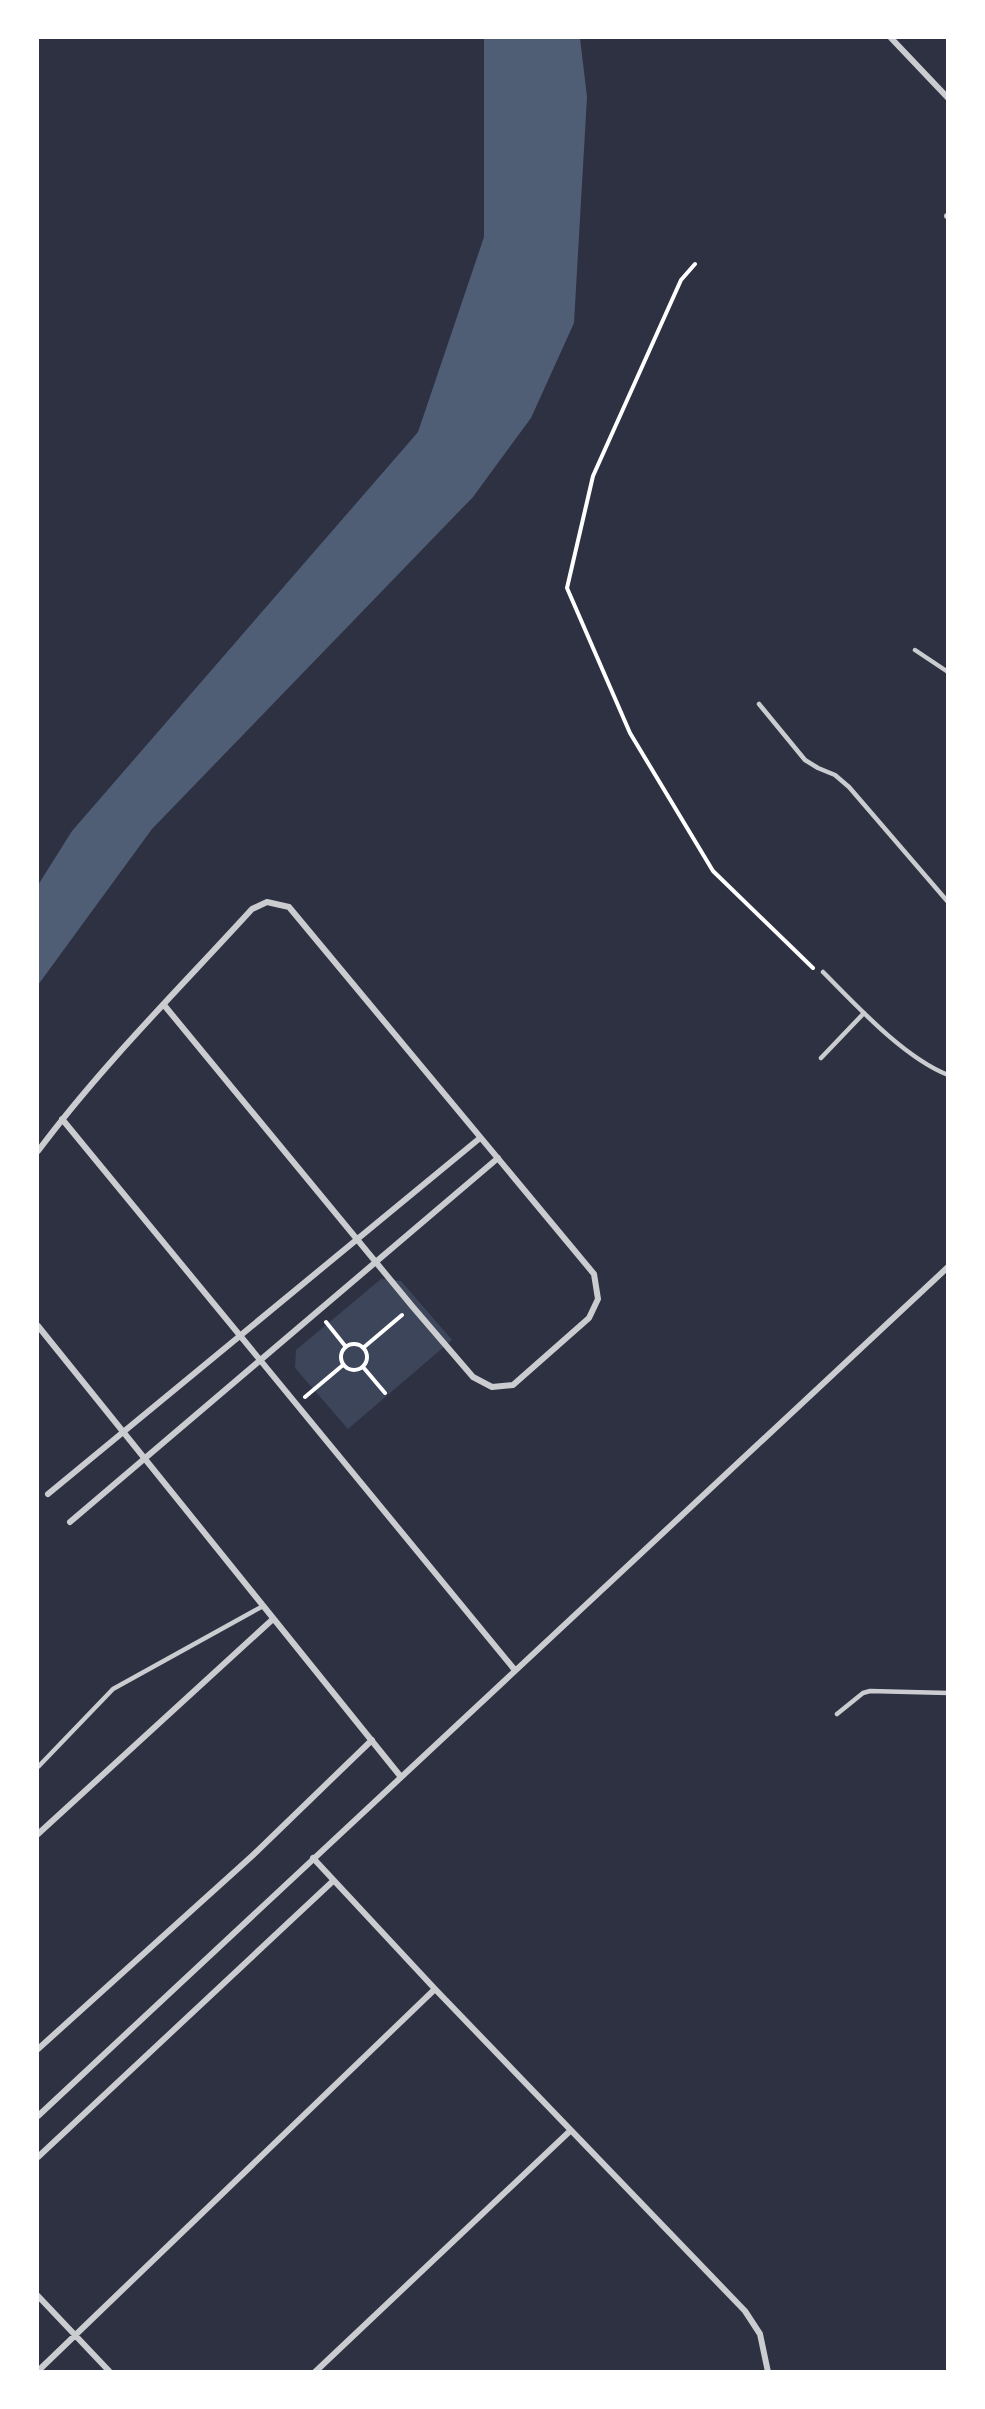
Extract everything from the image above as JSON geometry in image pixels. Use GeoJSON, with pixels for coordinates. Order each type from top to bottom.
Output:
{"type":"FeatureCollection","features":[{"type":"Feature","properties":{"kind":"street"},"geometry":{"type":"LineString","coordinates":[[891,38],[948,98]]}},
{"type":"Feature","properties":{"kind":"street"},"geometry":{"type":"LineString","coordinates":[[38,1152],[62,1119],[164,1005],[252,909],[267,902],[289,908],[594,1274],[598,1299],[589,1318],[513,1385],[492,1387],[472,1377],[164,1005]]}},
{"type":"Feature","properties":{"kind":"street"},"geometry":{"type":"LineString","coordinates":[[62,1119],[514,1669]]}},
{"type":"Feature","properties":{"kind":"street"},"geometry":{"type":"LineString","coordinates":[[48,1494],[480,1138]]}},
{"type":"Feature","properties":{"kind":"street"},"geometry":{"type":"LineString","coordinates":[[70,1522],[498,1158]]}},
{"type":"Feature","properties":{"kind":"street"},"geometry":{"type":"LineString","coordinates":[[38,2116],[514,1669],[948,1267]]}},
{"type":"Feature","properties":{"kind":"street"},"geometry":{"type":"LineString","coordinates":[[38,1326],[401,1777]]}},
{"type":"Feature","properties":{"kind":"street"},"geometry":{"type":"LineString","coordinates":[[38,1834],[273,1618]]}},
{"type":"Feature","properties":{"kind":"street"},"geometry":{"type":"LineString","coordinates":[[38,2049],[252,1856],[372,1740]]}},
{"type":"Feature","properties":{"kind":"street"},"geometry":{"type":"LineString","coordinates":[[313,1858],[570,2131],[745,2311],[760,2334],[768,2372]]}},
{"type":"Feature","properties":{"kind":"street"},"geometry":{"type":"LineString","coordinates":[[38,2157],[333,1881]]}},
{"type":"Feature","properties":{"kind":"street"},"geometry":{"type":"LineString","coordinates":[[38,2371],[435,1989]]}},
{"type":"Feature","properties":{"kind":"street"},"geometry":{"type":"LineString","coordinates":[[315,2372],[570,2131]]}},
{"type":"Feature","properties":{"kind":"street"},"geometry":{"type":"LineString","coordinates":[[38,2296],[110,2372]]}},
{"type":"Feature","properties":{"kind":"lane"},"geometry":{"type":"LineString","coordinates":[[915,650],[948,672]]}},
{"type":"Feature","properties":{"kind":"lane"},"geometry":{"type":"LineString","coordinates":[[759,704],[805,760],[835,776],[849,787],[948,902]]}},
{"type":"Feature","properties":{"kind":"lane"},"geometry":{"type":"LineString","coordinates":[[823,972],[864,1013],[901,1045],[938,1071],[948,1075]]}},
{"type":"Feature","properties":{"kind":"lane"},"geometry":{"type":"LineString","coordinates":[[821,1058],[864,1013]]}},
{"type":"Feature","properties":{"kind":"lane"},"geometry":{"type":"LineString","coordinates":[[38,1767],[113,1689],[263,1606]]}},
{"type":"Feature","properties":{"kind":"lane"},"geometry":{"type":"LineString","coordinates":[[837,1714],[863,1693],[870,1691],[948,1693]]}},
{"type":"Feature","properties":{"kind":"path"},"geometry":{"type":"LineString","coordinates":[[695,264],[681,280],[593,476],[567,588],[630,733],[713,871],[813,968]]}},
{"type":"Feature","properties":{"kind":"path"},"geometry":{"type":"LineString","coordinates":[[363,1348],[412,1306]]}},
{"type":"Feature","properties":{"kind":"path"},"geometry":{"type":"LineString","coordinates":[[318,1312],[346,1347]]}},
{"type":"Feature","properties":{"kind":"path"},"geometry":{"type":"LineString","coordinates":[[357,1344],[363,1348],[367,1357],[363,1367],[354,1370],[343,1365],[341,1356],[346,1347],[357,1344]]}},
{"type":"Feature","properties":{"kind":"path"},"geometry":{"type":"LineString","coordinates":[[297,1404],[343,1365]]}},
{"type":"Feature","properties":{"kind":"path"},"geometry":{"type":"LineString","coordinates":[[363,1367],[384,1393]]}},
{"type":"Feature","properties":{"kind":"shaded area"},"geometry":{"type":"Polygon","coordinates":[[[484,38],[580,38],[587,97],[574,323],[531,418],[473,497],[152,829],[38,985],[38,885],[72,831],[418,432],[484,237],[484,38]]]}},
{"type":"Feature","properties":{"kind":"shaded area"},"geometry":{"type":"Polygon","coordinates":[[[381,1279],[401,1281],[452,1340],[348,1429],[295,1368],[296,1350],[381,1279]]]}}]}
